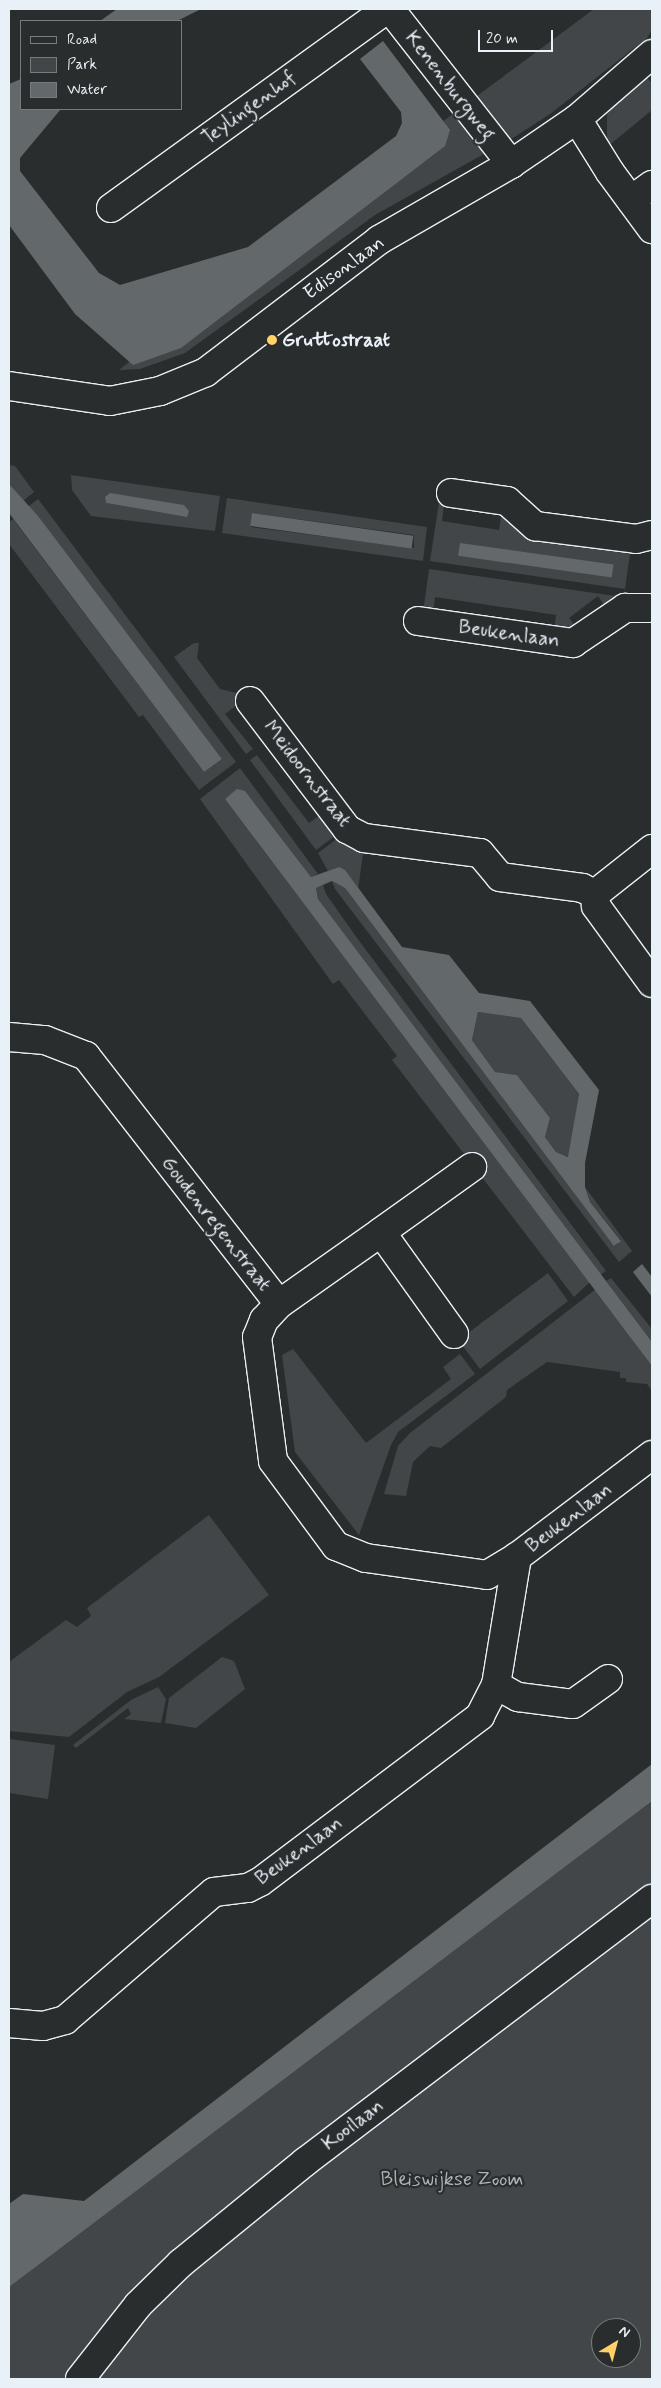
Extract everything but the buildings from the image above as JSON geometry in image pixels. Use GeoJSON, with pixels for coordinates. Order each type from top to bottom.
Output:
{"type":"FeatureCollection","features":[{"type":"Feature","properties":{"kind":"street","name":"Kenenburgweg"},"geometry":{"type":"LineString","coordinates":[[389,9],[511,164]]}},
{"type":"Feature","properties":{"kind":"street","name":"Teylingenhof"},"geometry":{"type":"LineString","coordinates":[[111,208],[389,9]]}},
{"type":"Feature","properties":{"kind":"street","name":"Edisonlaan"},"geometry":{"type":"LineString","coordinates":[[9,386],[110,402],[160,391],[206,372],[380,240],[511,164],[577,119],[652,54]]}},
{"type":"Feature","properties":{"kind":"street"},"geometry":{"type":"LineString","coordinates":[[577,119],[642,192],[652,229]]}},
{"type":"Feature","properties":{"kind":"street"},"geometry":{"type":"LineString","coordinates":[[450,493],[507,501],[535,526],[636,538],[652,536]]}},
{"type":"Feature","properties":{"kind":"street","name":"Beukenlaan"},"geometry":{"type":"LineString","coordinates":[[418,621],[573,643],[625,608],[651,602]]}},
{"type":"Feature","properties":{"kind":"street","name":"Meidoornstraat"},"geometry":{"type":"LineString","coordinates":[[250,701],[347,829],[364,838],[480,853],[500,877],[582,888],[595,894]]}},
{"type":"Feature","properties":{"kind":"street"},"geometry":{"type":"LineString","coordinates":[[652,849],[595,894],[596,906],[652,982]]}},
{"type":"Feature","properties":{"kind":"street","name":"Goudenregenstraat"},"geometry":{"type":"LineString","coordinates":[[9,1037],[45,1040],[86,1056],[279,1304],[264,1320],[257,1337],[273,1461],[336,1546],[366,1558],[487,1575],[517,1557]]}},
{"type":"Feature","properties":{"kind":"street"},"geometry":{"type":"LineString","coordinates":[[279,1304],[472,1167]]}},
{"type":"Feature","properties":{"kind":"street"},"geometry":{"type":"LineString","coordinates":[[381,1232],[454,1334]]}},
{"type":"Feature","properties":{"kind":"street","name":"Beukenlaan"},"geometry":{"type":"LineString","coordinates":[[9,2023],[43,2026],[65,2020],[214,1892],[248,1888],[260,1882],[480,1716],[496,1685],[517,1557],[652,1455]]}},
{"type":"Feature","properties":{"kind":"street"},"geometry":{"type":"LineString","coordinates":[[496,1685],[518,1697],[573,1704],[608,1679]]}},
{"type":"Feature","properties":{"kind":"street","name":"Kooilaan"},"geometry":{"type":"LineString","coordinates":[[80,2379],[132,2312],[181,2262],[305,2162],[652,1899]]}},
{"type":"Feature","properties":{"kind":"green space"},"geometry":{"type":"Polygon","coordinates":[[[594,9],[652,9],[652,30],[647,38],[550,114],[516,136],[375,215],[185,353],[140,369],[119,370],[231,279],[594,9]]]}},
{"type":"Feature","properties":{"kind":"green space"},"geometry":{"type":"Polygon","coordinates":[[[644,75],[652,83],[652,110],[607,147],[607,115],[614,101],[644,75]]]}},
{"type":"Feature","properties":{"kind":"green space"},"geometry":{"type":"Polygon","coordinates":[[[9,465],[15,466],[34,492],[23,501],[9,484],[9,465]]]}},
{"type":"Feature","properties":{"kind":"green space"},"geometry":{"type":"Polygon","coordinates":[[[71,475],[220,496],[215,531],[91,516],[72,490],[71,475]],[[105,497],[106,503],[187,517],[105,497]]]}},
{"type":"Feature","properties":{"kind":"green space"},"geometry":{"type":"Polygon","coordinates":[[[440,496],[445,497],[442,521],[499,530],[502,510],[515,529],[631,547],[625,589],[430,561],[440,496]]]}},
{"type":"Feature","properties":{"kind":"green space"},"geometry":{"type":"Polygon","coordinates":[[[227,498],[427,527],[423,561],[222,533],[227,498]],[[252,513],[251,527],[414,548],[414,535],[252,513]]]}},
{"type":"Feature","properties":{"kind":"green space"},"geometry":{"type":"Polygon","coordinates":[[[38,499],[236,762],[199,790],[143,715],[139,717],[9,544],[9,522],[13,519],[204,772],[222,759],[28,507],[38,499]]]}},
{"type":"Feature","properties":{"kind":"green space"},"geometry":{"type":"Polygon","coordinates":[[[429,569],[622,597],[607,609],[598,596],[569,618],[579,631],[554,631],[556,615],[435,597],[433,614],[423,613],[429,569]]]}},
{"type":"Feature","properties":{"kind":"green space"},"geometry":{"type":"Polygon","coordinates":[[[194,643],[199,643],[197,658],[220,689],[249,696],[225,714],[253,749],[246,754],[174,657],[194,643]]]}},
{"type":"Feature","properties":{"kind":"green space"},"geometry":{"type":"Polygon","coordinates":[[[257,755],[309,823],[322,814],[339,833],[316,850],[250,760],[257,755]]]}},
{"type":"Feature","properties":{"kind":"green space"},"geometry":{"type":"Polygon","coordinates":[[[240,768],[318,874],[311,877],[245,791],[225,799],[590,1282],[574,1297],[392,1060],[397,1056],[339,980],[333,984],[200,799],[240,768]]]}},
{"type":"Feature","properties":{"kind":"green space"},"geometry":{"type":"Polygon","coordinates":[[[342,835],[364,846],[358,890],[339,867],[328,871],[318,853],[342,835]]]}},
{"type":"Feature","properties":{"kind":"green space"},"geometry":{"type":"Polygon","coordinates":[[[332,881],[345,888],[615,1246],[621,1240],[590,1202],[585,1187],[632,1251],[619,1262],[335,889],[332,881]]]}},
{"type":"Feature","properties":{"kind":"green space"},"geometry":{"type":"Polygon","coordinates":[[[323,885],[326,894],[357,938],[606,1271],[600,1275],[318,899],[316,888],[323,885]]]}},
{"type":"Feature","properties":{"kind":"green space"},"geometry":{"type":"Polygon","coordinates":[[[478,1012],[521,1018],[579,1094],[569,1157],[556,1152],[545,1137],[550,1118],[517,1075],[495,1072],[472,1040],[478,1012]]]}},
{"type":"Feature","properties":{"kind":"green space"},"geometry":{"type":"Polygon","coordinates":[[[548,1273],[568,1301],[480,1369],[462,1345],[467,1340],[464,1336],[548,1273]]]}},
{"type":"Feature","properties":{"kind":"green space"},"geometry":{"type":"Polygon","coordinates":[[[611,1278],[652,1329],[652,1342],[606,1281],[611,1278]]]}},
{"type":"Feature","properties":{"kind":"green space"},"geometry":{"type":"Polygon","coordinates":[[[596,1289],[652,1366],[652,1391],[647,1384],[626,1382],[626,1378],[620,1378],[620,1372],[547,1362],[507,1390],[506,1397],[441,1448],[430,1446],[413,1462],[406,1496],[384,1494],[398,1446],[410,1433],[596,1289]]]}},
{"type":"Feature","properties":{"kind":"green space"},"geometry":{"type":"Polygon","coordinates":[[[293,1349],[366,1443],[451,1379],[443,1367],[460,1354],[475,1374],[398,1432],[391,1445],[359,1535],[295,1452],[282,1355],[293,1349]]]}},
{"type":"Feature","properties":{"kind":"green space"},"geometry":{"type":"Polygon","coordinates":[[[209,1515],[269,1595],[159,1677],[127,1692],[69,1737],[9,1731],[9,1662],[66,1620],[77,1627],[91,1616],[87,1608],[209,1515]]]}},
{"type":"Feature","properties":{"kind":"green space"},"geometry":{"type":"Polygon","coordinates":[[[222,1657],[234,1661],[245,1689],[196,1728],[165,1723],[169,1698],[222,1657]]]}},
{"type":"Feature","properties":{"kind":"green space"},"geometry":{"type":"Polygon","coordinates":[[[158,1687],[166,1699],[161,1723],[124,1719],[131,1714],[128,1708],[76,1748],[73,1745],[131,1700],[158,1687]]]}},
{"type":"Feature","properties":{"kind":"green space"},"geometry":{"type":"Polygon","coordinates":[[[9,1739],[55,1745],[48,1799],[9,1793],[9,1739]]]}},
{"type":"Feature","properties":{"kind":"green space","name":"Bleiswijkse Zoom"},"geometry":{"type":"Polygon","coordinates":[[[652,1779],[652,2379],[9,2379],[9,2262],[652,1779]]]}},
{"type":"Feature","properties":{"kind":"water"},"geometry":{"type":"Polygon","coordinates":[[[117,9],[201,9],[179,20],[101,20],[117,9]]]}},
{"type":"Feature","properties":{"kind":"water"},"geometry":{"type":"Polygon","coordinates":[[[383,41],[450,130],[445,146],[181,348],[133,365],[75,314],[9,225],[9,84],[20,79],[20,110],[60,110],[20,158],[20,171],[99,273],[120,285],[248,247],[396,136],[402,123],[401,112],[360,59],[383,41]]]}},
{"type":"Feature","properties":{"kind":"water"},"geometry":{"type":"Polygon","coordinates":[[[9,484],[38,516],[222,759],[204,772],[9,513],[9,484]]]}},
{"type":"Feature","properties":{"kind":"water"},"geometry":{"type":"Polygon","coordinates":[[[110,493],[184,505],[189,511],[187,517],[106,503],[105,497],[110,493]]]}},
{"type":"Feature","properties":{"kind":"water"},"geometry":{"type":"Polygon","coordinates":[[[252,513],[413,536],[412,549],[250,526],[252,513]]]}},
{"type":"Feature","properties":{"kind":"water"},"geometry":{"type":"Polygon","coordinates":[[[460,543],[613,565],[612,577],[458,556],[460,543]]]}},
{"type":"Feature","properties":{"kind":"water"},"geometry":{"type":"Polygon","coordinates":[[[237,789],[245,791],[311,877],[339,867],[345,870],[402,947],[449,955],[479,993],[530,1001],[599,1090],[585,1163],[585,1187],[590,1202],[621,1241],[614,1246],[345,888],[332,881],[316,888],[318,899],[652,1342],[652,1366],[225,799],[237,789]],[[478,1012],[472,1040],[495,1072],[517,1075],[550,1118],[545,1137],[556,1152],[568,1157],[579,1094],[521,1018],[478,1012]]]}},
{"type":"Feature","properties":{"kind":"water"},"geometry":{"type":"Polygon","coordinates":[[[642,1264],[652,1277],[652,1297],[633,1272],[642,1264]]]}},
{"type":"Feature","properties":{"kind":"water"},"geometry":{"type":"Polygon","coordinates":[[[652,1764],[652,1801],[9,2287],[9,2204],[23,2194],[84,2201],[652,1764]]]}},
{"type":"Feature","properties":{"kind":"place","name":"Gruttostraat"},"geometry":{"type":"Point","coordinates":[272,340]}}]}
